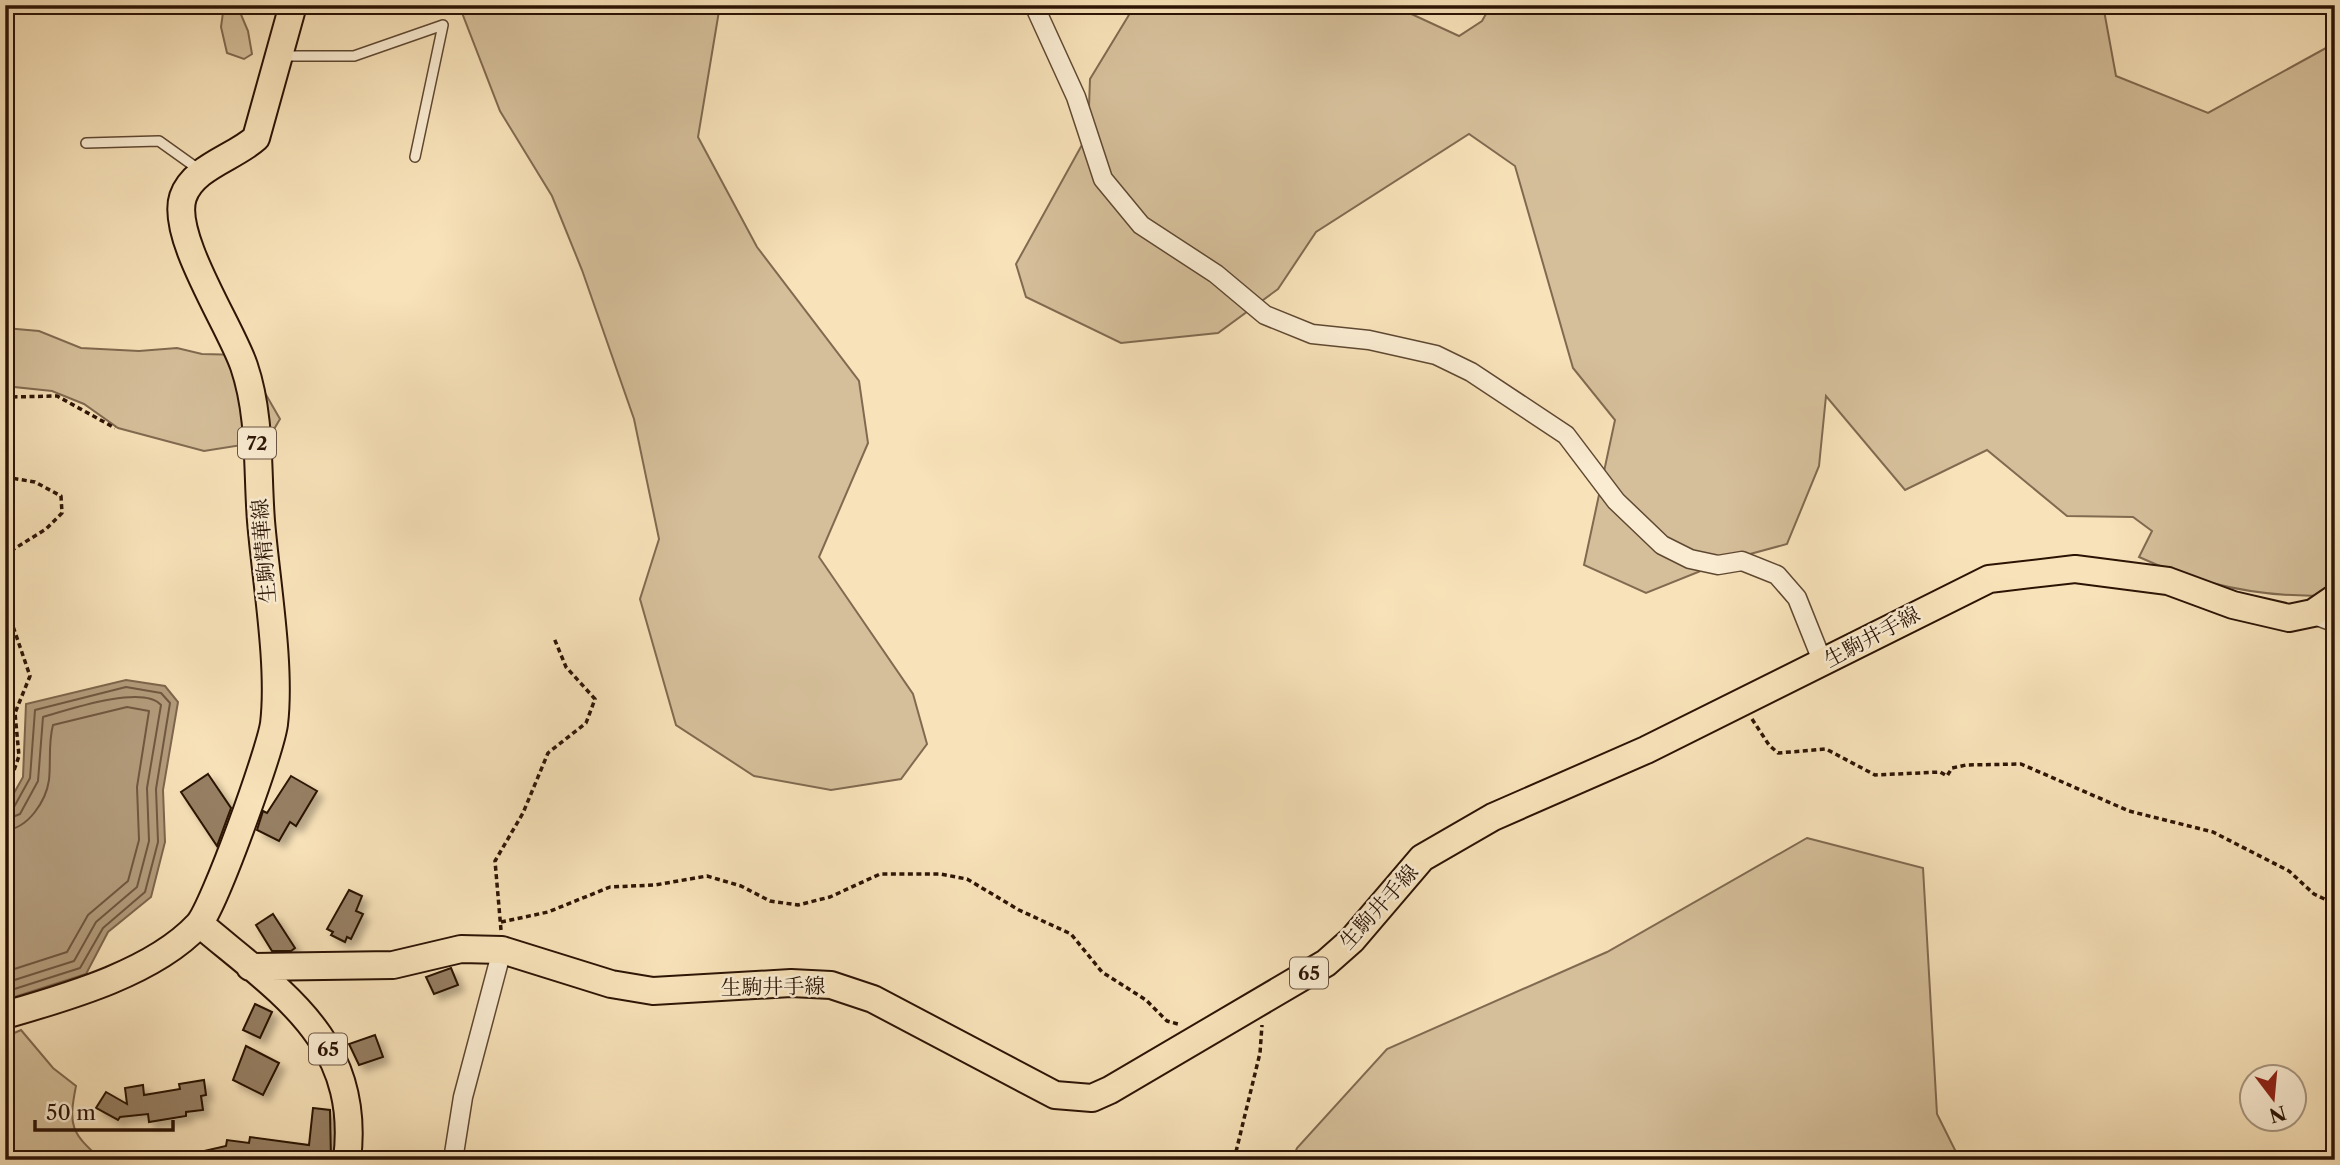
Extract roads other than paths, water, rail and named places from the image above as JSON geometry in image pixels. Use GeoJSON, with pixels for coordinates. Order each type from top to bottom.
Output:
{"type":"FeatureCollection","features":[{"type":"Feature","properties":{"kind":"main road","name":"生駒精華線"},"geometry":{"type":"LineString","coordinates":[[200,923],[270,749],[276,692],[251,393],[233,337],[205,285],[181,213],[182,199],[189,184],[203,172],[256,138],[292,5]]}},
{"type":"Feature","properties":{"kind":"main road","name":"生駒井手線"},"geometry":{"type":"LineString","coordinates":[[250,967],[393,965],[461,949],[502,950],[611,984],[653,991],[791,983],[831,985],[873,999],[1055,1095],[1092,1098],[1207,1034],[1335,956],[1422,858],[1493,817],[1646,750],[1989,579],[2075,569],[2168,581],[2233,605],[2289,618],[2324,617],[2335,598]]}},
{"type":"Feature","properties":{"kind":"main road","name":"65"},"geometry":{"type":"LineString","coordinates":[[200,923],[304,1014],[322,1038],[339,1070],[349,1125],[347,1160]]}},
{"type":"Feature","properties":{"kind":"main road"},"geometry":{"type":"LineString","coordinates":[[5,1015],[107,982],[162,951],[200,923]]}},
{"type":"Feature","properties":{"kind":"street"},"geometry":{"type":"LineString","coordinates":[[1034,5],[1076,97],[1103,179],[1118,201],[1141,225],[1216,274],[1265,315],[1312,334],[1369,340],[1436,355],[1471,372],[1566,435],[1616,501],[1662,545],[1690,559],[1718,565],[1742,561],[1777,575],[1797,598],[1823,663]]}},
{"type":"Feature","properties":{"kind":"street"},"geometry":{"type":"LineString","coordinates":[[453,1160],[463,1097],[502,950]]}},
{"type":"Feature","properties":{"kind":"lane"},"geometry":{"type":"LineString","coordinates":[[280,57],[354,56],[443,25],[415,157]]}},
{"type":"Feature","properties":{"kind":"lane"},"geometry":{"type":"LineString","coordinates":[[86,143],[159,141],[203,172]]}},
{"type":"Feature","properties":{"kind":"water"},"geometry":{"type":"Polygon","coordinates":[[[126,680],[165,686],[178,702],[163,790],[165,842],[151,897],[108,932],[86,974],[5,1000],[5,809],[23,777],[26,704],[126,680]]]}}]}
